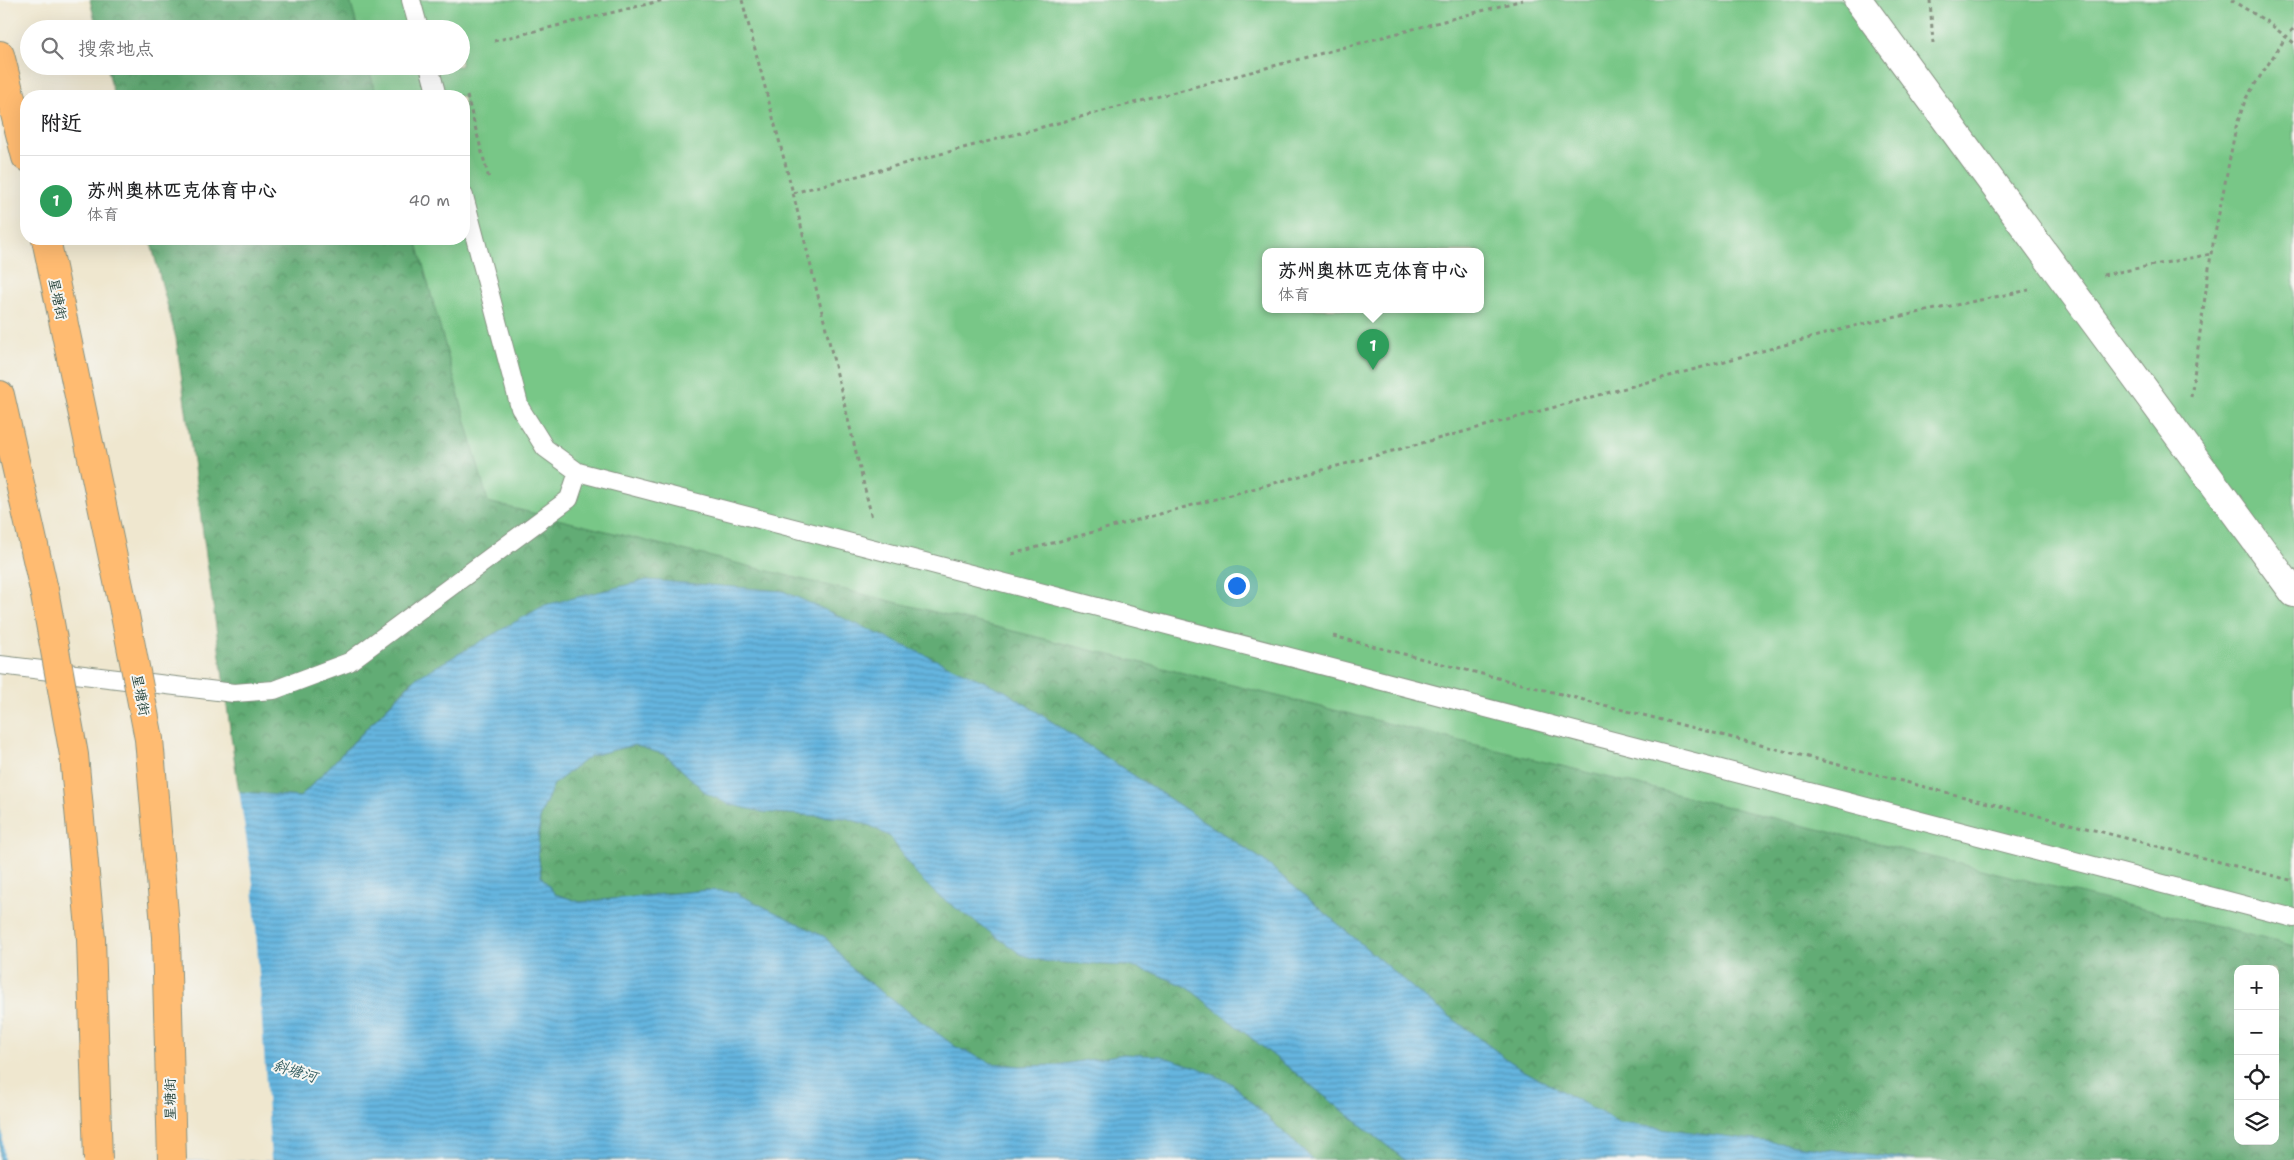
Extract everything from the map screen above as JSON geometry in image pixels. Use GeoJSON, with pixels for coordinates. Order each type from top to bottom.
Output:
{"type":"FeatureCollection","features":[{"type":"Feature","properties":{"kind":"main road"},"geometry":{"type":"LineString","coordinates":[[0,54],[20,133]]}},
{"type":"Feature","properties":{"kind":"main road","name":"星塘街"},"geometry":{"type":"LineString","coordinates":[[47,245],[149,738],[166,937],[172,1160]]}},
{"type":"Feature","properties":{"kind":"main road"},"geometry":{"type":"LineString","coordinates":[[0,394],[44,590],[74,756],[91,939],[98,1160]]}},
{"type":"Feature","properties":{"kind":"street"},"geometry":{"type":"LineString","coordinates":[[1858,0],[2294,594]]}},
{"type":"Feature","properties":{"kind":"lane"},"geometry":{"type":"LineString","coordinates":[[412,0],[417,20]]}},
{"type":"Feature","properties":{"kind":"lane"},"geometry":{"type":"LineString","coordinates":[[431,75],[435,90]]}},
{"type":"Feature","properties":{"kind":"lane"},"geometry":{"type":"LineString","coordinates":[[470,219],[520,408],[545,448],[578,472],[2294,918]]}},
{"type":"Feature","properties":{"kind":"lane"},"geometry":{"type":"LineString","coordinates":[[0,665],[234,693],[274,690],[303,681],[349,662],[569,499],[578,472]]}},
{"type":"Feature","properties":{"kind":"path"},"geometry":{"type":"LineString","coordinates":[[494,41],[664,0]]}},
{"type":"Feature","properties":{"kind":"path"},"geometry":{"type":"LineString","coordinates":[[742,0],[793,193],[872,519]]}},
{"type":"Feature","properties":{"kind":"path"},"geometry":{"type":"LineString","coordinates":[[793,193],[1523,0]]}},
{"type":"Feature","properties":{"kind":"path"},"geometry":{"type":"LineString","coordinates":[[2231,0],[2266,21],[2294,43]]}},
{"type":"Feature","properties":{"kind":"path"},"geometry":{"type":"LineString","coordinates":[[2185,445],[2211,254],[2236,127],[2246,98],[2286,37],[2294,28]]}},
{"type":"Feature","properties":{"kind":"path"},"geometry":{"type":"LineString","coordinates":[[470,106],[490,181]]}},
{"type":"Feature","properties":{"kind":"path"},"geometry":{"type":"LineString","coordinates":[[2095,277],[2211,254]]}},
{"type":"Feature","properties":{"kind":"path"},"geometry":{"type":"LineString","coordinates":[[1011,554],[1858,325],[2037,288]]}},
{"type":"Feature","properties":{"kind":"path"},"geometry":{"type":"LineString","coordinates":[[863,516],[882,521]]}},
{"type":"Feature","properties":{"kind":"path"},"geometry":{"type":"LineString","coordinates":[[1002,552],[1021,556]]}},
{"type":"Feature","properties":{"kind":"path"},"geometry":{"type":"LineString","coordinates":[[1330,635],[2294,881]]}},
{"type":"Feature","properties":{"kind":"green space"},"geometry":{"type":"Polygon","coordinates":[[[90,0],[350,0],[356,20],[95,20],[90,0]]]}},
{"type":"Feature","properties":{"kind":"green space"},"geometry":{"type":"Polygon","coordinates":[[[350,0],[2294,0],[2294,946],[488,502],[418,245],[470,245],[470,90],[375,90],[371,75],[470,75],[470,20],[356,20],[350,0]]]}},
{"type":"Feature","properties":{"kind":"green space"},"geometry":{"type":"Polygon","coordinates":[[[109,75],[371,75],[375,90],[113,90],[109,75]]]}},
{"type":"Feature","properties":{"kind":"green space"},"geometry":{"type":"Polygon","coordinates":[[[152,245],[418,245],[488,502],[2294,946],[2294,1160],[1915,1160],[1620,1124],[1519,1068],[1421,995],[1263,860],[1005,691],[415,678],[300,797],[239,793],[176,338],[152,245]]]}},
{"type":"Feature","properties":{"kind":"green space"},"geometry":{"type":"Polygon","coordinates":[[[634,745],[666,755],[706,793],[762,812],[846,818],[871,826],[890,837],[917,875],[1047,962],[1128,966],[1154,973],[1187,987],[1405,1160],[1313,1160],[1231,1083],[1124,1054],[1057,1065],[1020,1066],[991,1063],[956,1047],[856,973],[825,937],[708,890],[580,902],[555,894],[541,876],[538,851],[540,816],[554,784],[590,756],[634,745]]]}},
{"type":"Feature","properties":{"kind":"water","name":"斜塘河"},"geometry":{"type":"Polygon","coordinates":[[[647,580],[783,591],[1005,691],[1263,860],[1421,995],[1519,1068],[1620,1123],[1915,1160],[1405,1160],[1187,987],[1154,973],[1128,966],[1047,962],[1022,955],[936,894],[917,875],[890,837],[871,826],[846,818],[762,812],[728,804],[706,793],[666,755],[634,745],[590,756],[554,784],[540,816],[538,851],[541,876],[555,894],[580,902],[708,890],[734,892],[825,937],[856,973],[956,1047],[991,1063],[1020,1066],[1057,1065],[1124,1054],[1161,1056],[1199,1068],[1231,1083],[1313,1160],[0,1160],[0,771],[300,797],[416,678],[545,605],[647,580]]]}},
{"type":"Feature","properties":{"kind":"pier"},"geometry":{"type":"Polygon","coordinates":[[[0,768],[239,790],[253,884],[271,1160],[4,1160],[0,1089],[0,768]]]}},
{"type":"Feature","properties":{"kind":"place","name":"苏州奥林匹克体育中心"},"geometry":{"type":"Point","coordinates":[1373,370]}}]}
